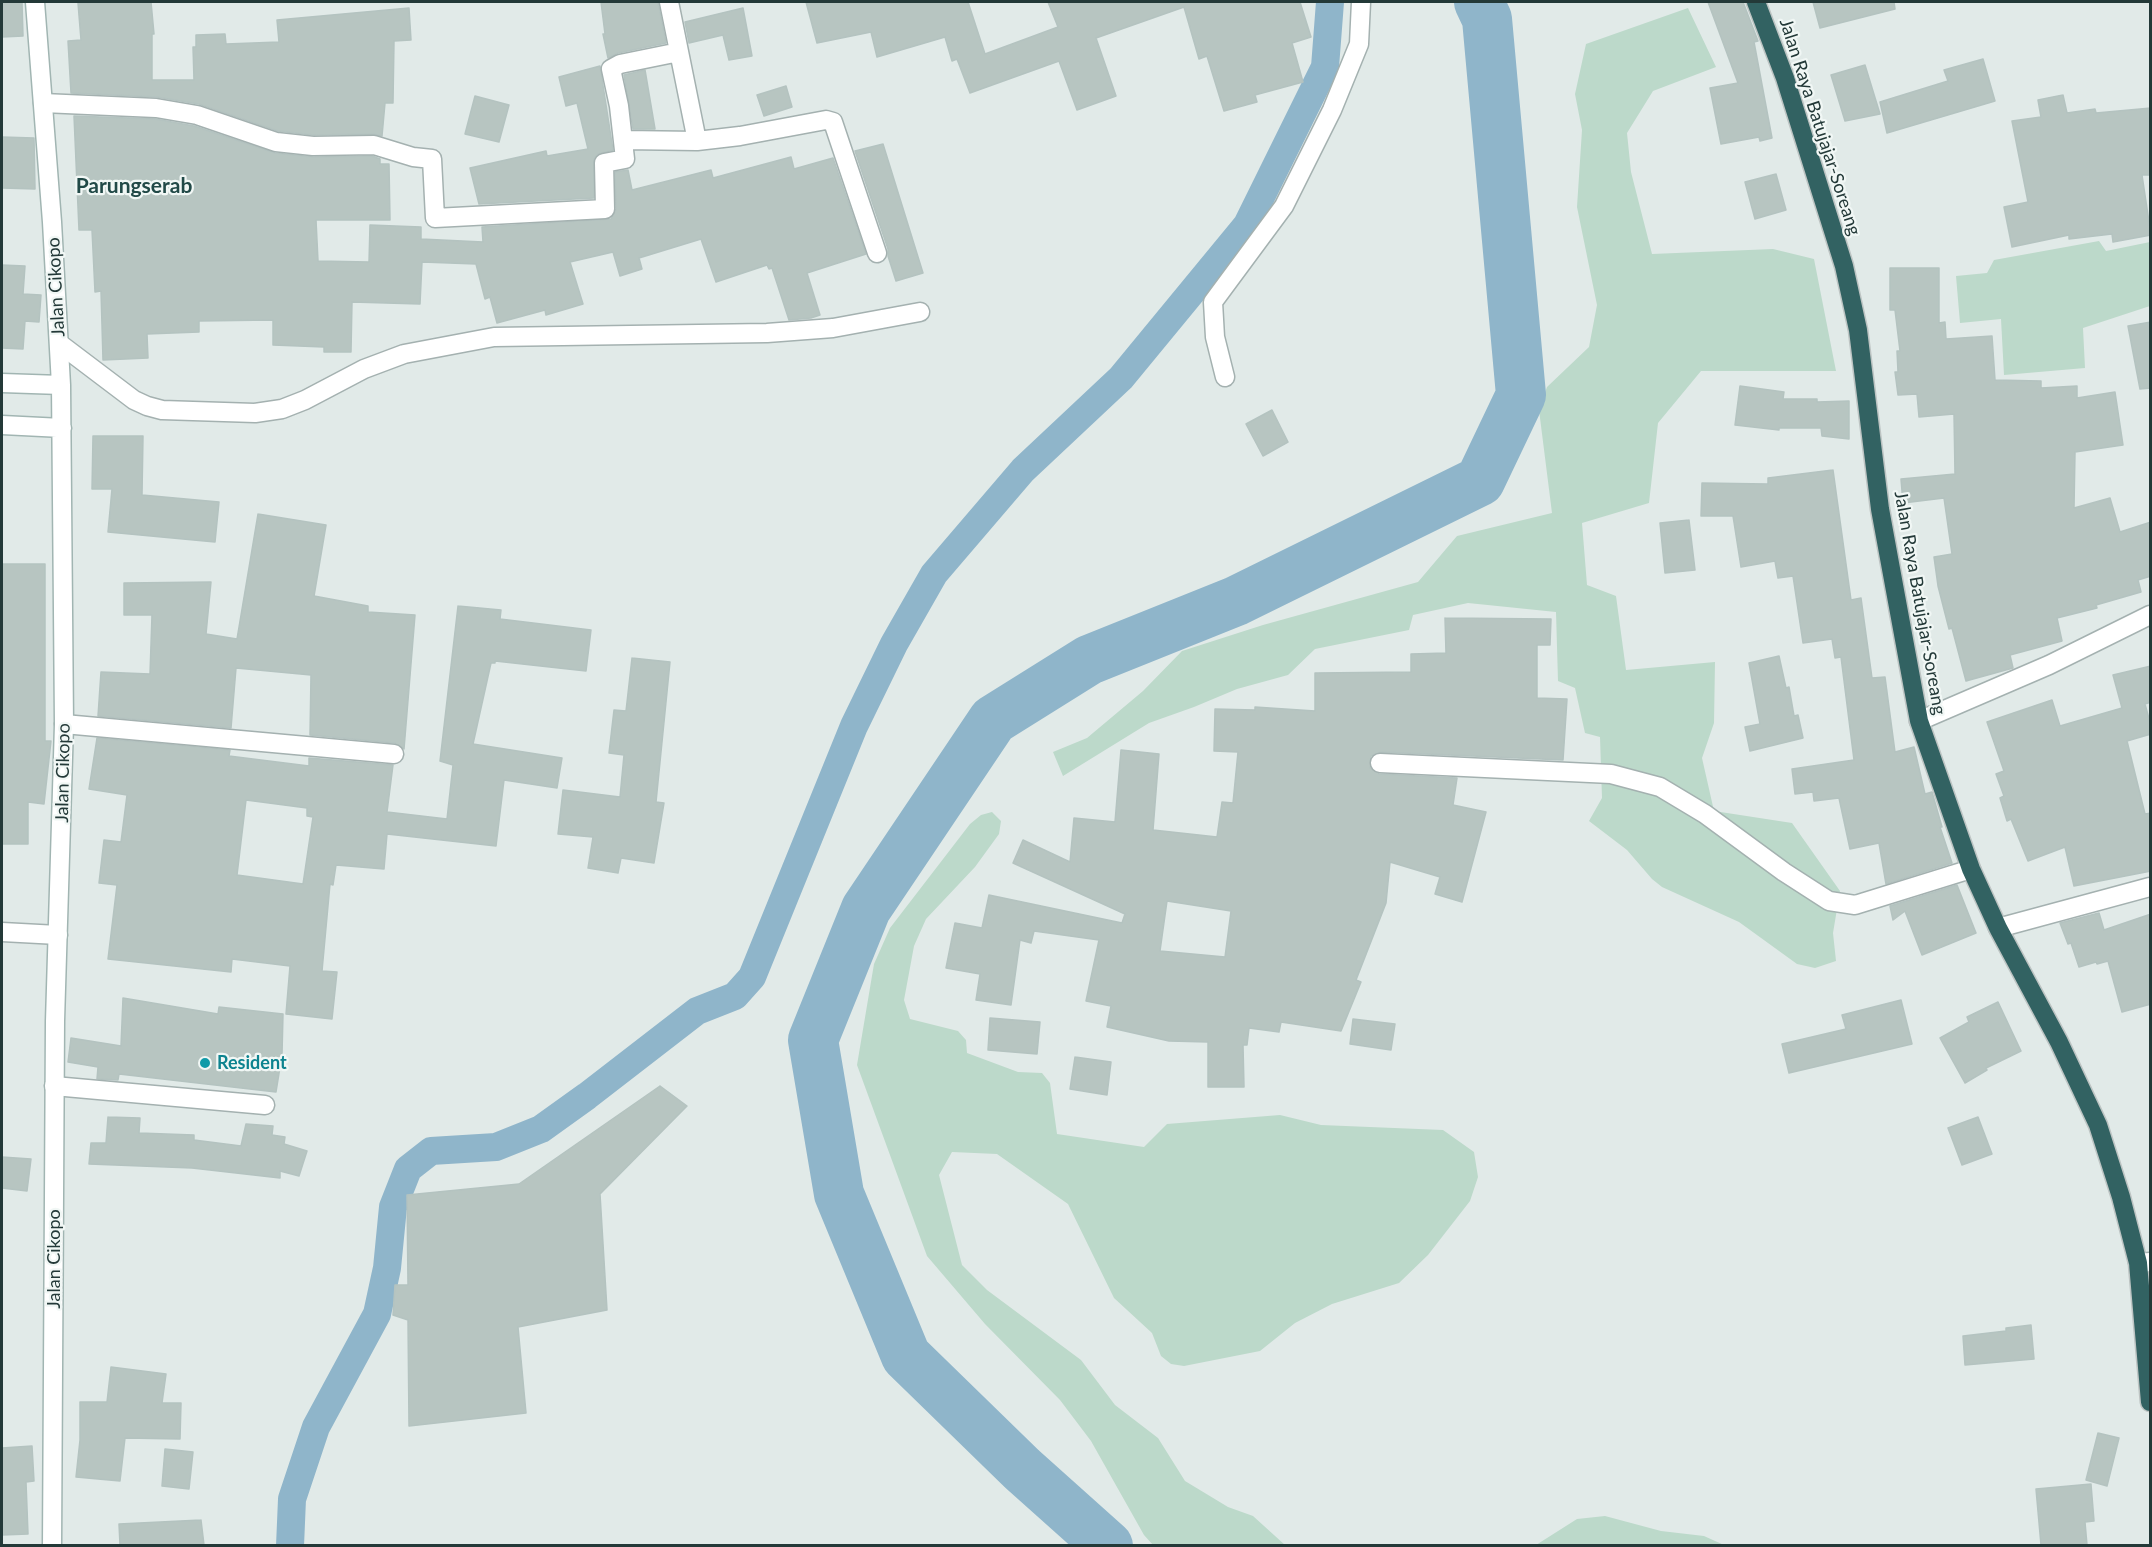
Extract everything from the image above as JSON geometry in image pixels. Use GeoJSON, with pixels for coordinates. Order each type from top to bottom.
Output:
{"type":"FeatureCollection","features":[{"type":"Feature","properties":{"kind":"highway","name":"Jalan Raya Batujajar-Soreang"},"geometry":{"type":"LineString","coordinates":[[1756,2],[1785,78],[1844,266],[1858,330],[1880,509],[1919,721],[1971,869],[1998,928],[2059,1042],[2098,1125],[2144,1262],[2151,1402]]}},
{"type":"Feature","properties":{"kind":"street","name":"Jalan Cikopo"},"geometry":{"type":"LineString","coordinates":[[35,2],[60,344],[62,428],[64,724],[54,1086],[52,1545]]}},
{"type":"Feature","properties":{"kind":"street"},"geometry":{"type":"LineString","coordinates":[[669,2],[697,141]]}},
{"type":"Feature","properties":{"kind":"street"},"geometry":{"type":"LineString","coordinates":[[1225,377],[1215,337],[1213,302],[1284,206],[1327,120],[1359,44],[1361,2]]}},
{"type":"Feature","properties":{"kind":"street"},"geometry":{"type":"LineString","coordinates":[[43,103],[156,108],[197,115],[276,142],[313,146],[374,145],[391,148],[413,157],[432,159],[435,218],[605,209],[604,163],[625,159],[624,140],[611,69],[620,64],[679,52]]}},
{"type":"Feature","properties":{"kind":"street"},"geometry":{"type":"LineString","coordinates":[[624,140],[697,141],[740,136],[826,120],[833,122],[877,253]]}},
{"type":"Feature","properties":{"kind":"street"},"geometry":{"type":"LineString","coordinates":[[60,344],[134,400],[147,406],[162,410],[255,413],[282,409],[305,400],[364,369],[404,354],[494,337],[768,333],[833,328],[920,312]]}},
{"type":"Feature","properties":{"kind":"street"},"geometry":{"type":"LineString","coordinates":[[2,383],[61,384]]}},
{"type":"Feature","properties":{"kind":"street"},"geometry":{"type":"LineString","coordinates":[[2,425],[62,428]]}},
{"type":"Feature","properties":{"kind":"street"},"geometry":{"type":"LineString","coordinates":[[1919,721],[2049,665],[2151,615]]}},
{"type":"Feature","properties":{"kind":"street"},"geometry":{"type":"LineString","coordinates":[[64,724],[394,754]]}},
{"type":"Feature","properties":{"kind":"street"},"geometry":{"type":"LineString","coordinates":[[1380,763],[1611,774],[1660,787],[1705,814],[1784,872],[1829,901],[1855,905],[1971,869]]}},
{"type":"Feature","properties":{"kind":"street"},"geometry":{"type":"LineString","coordinates":[[1998,928],[2151,887]]}},
{"type":"Feature","properties":{"kind":"street"},"geometry":{"type":"LineString","coordinates":[[2,932],[58,935]]}},
{"type":"Feature","properties":{"kind":"street"},"geometry":{"type":"LineString","coordinates":[[54,1086],[265,1105]]}},
{"type":"Feature","properties":{"kind":"green space"},"geometry":{"type":"Polygon","coordinates":[[[1688,8],[1716,67],[1653,91],[1627,133],[1631,172],[1652,254],[1773,249],[1814,259],[1836,371],[1701,371],[1658,423],[1649,503],[1582,523],[1587,585],[1616,596],[1626,670],[1715,662],[1714,723],[1702,758],[1714,811],[1792,823],[1840,891],[1833,933],[1836,961],[1815,968],[1797,964],[1739,922],[1662,887],[1627,850],[1589,821],[1602,798],[1600,737],[1585,733],[1575,688],[1558,681],[1556,612],[1468,603],[1413,615],[1409,630],[1315,649],[1288,675],[1237,689],[1149,723],[1063,776],[1053,752],[1087,738],[1143,691],[1182,651],[1263,625],[1418,582],[1457,536],[1552,513],[1539,410],[1547,387],[1589,347],[1597,305],[1577,207],[1582,130],[1575,94],[1586,44],[1688,8]]]}},
{"type":"Feature","properties":{"kind":"green space"},"geometry":{"type":"Polygon","coordinates":[[[2099,241],[2106,251],[2150,242],[2150,306],[2083,328],[2085,368],[2004,375],[2001,319],[1960,323],[1956,276],[1987,273],[1994,260],[2099,241]]]}},
{"type":"Feature","properties":{"kind":"green space"},"geometry":{"type":"Polygon","coordinates":[[[992,812],[1001,821],[999,834],[975,867],[926,919],[914,946],[904,1000],[910,1019],[958,1031],[966,1040],[967,1053],[1018,1072],[1042,1073],[1050,1083],[1057,1134],[1144,1147],[1167,1124],[1280,1115],[1321,1125],[1443,1130],[1474,1152],[1478,1177],[1470,1201],[1428,1255],[1399,1283],[1332,1304],[1295,1323],[1260,1351],[1184,1366],[1171,1364],[1161,1356],[1152,1333],[1114,1298],[1068,1204],[997,1154],[952,1152],[939,1175],[962,1265],[987,1290],[1081,1360],[1115,1405],[1158,1438],[1185,1481],[1228,1507],[1253,1516],[1285,1545],[1153,1545],[1144,1535],[1091,1441],[1060,1400],[985,1324],[927,1256],[857,1065],[874,964],[890,928],[970,824],[981,815],[992,812]]]}},
{"type":"Feature","properties":{"kind":"green space"},"geometry":{"type":"Polygon","coordinates":[[[1605,1516],[1661,1531],[1704,1536],[1724,1545],[1536,1545],[1577,1519],[1605,1516]]]}},
{"type":"Feature","properties":{"kind":"building"},"geometry":{"type":"Polygon","coordinates":[[[2,2],[22,2],[23,36],[2,37],[2,2]]]}},
{"type":"Feature","properties":{"kind":"building"},"geometry":{"type":"Polygon","coordinates":[[[151,2],[154,34],[152,34],[152,80],[194,80],[193,47],[196,47],[196,35],[225,34],[226,44],[279,42],[277,20],[409,8],[411,40],[394,41],[393,103],[385,103],[382,136],[374,134],[314,135],[278,131],[199,104],[157,97],[71,93],[68,41],[81,40],[78,3],[151,2]]]}},
{"type":"Feature","properties":{"kind":"building"},"geometry":{"type":"Polygon","coordinates":[[[601,2],[658,2],[666,43],[618,53],[608,58],[603,34],[605,34],[601,2]]]}},
{"type":"Feature","properties":{"kind":"building"},"geometry":{"type":"Polygon","coordinates":[[[806,2],[968,2],[985,54],[1058,27],[1048,2],[1300,2],[1311,37],[1292,43],[1303,82],[1255,95],[1257,102],[1224,111],[1207,56],[1199,59],[1184,7],[1096,38],[1116,96],[1077,110],[1059,61],[970,93],[957,59],[952,61],[945,37],[877,57],[871,32],[817,43],[806,2]]]}},
{"type":"Feature","properties":{"kind":"building"},"geometry":{"type":"Polygon","coordinates":[[[1708,2],[1743,2],[1758,41],[1754,42],[1772,138],[1760,141],[1759,137],[1721,144],[1710,88],[1738,83],[1708,2]]]}},
{"type":"Feature","properties":{"kind":"building"},"geometry":{"type":"Polygon","coordinates":[[[1813,2],[1894,2],[1895,9],[1820,28],[1813,2]]]}},
{"type":"Feature","properties":{"kind":"building"},"geometry":{"type":"Polygon","coordinates":[[[743,8],[752,56],[729,60],[723,35],[689,43],[685,22],[743,8]]]}},
{"type":"Feature","properties":{"kind":"building"},"geometry":{"type":"Polygon","coordinates":[[[1983,59],[1995,101],[1887,133],[1880,102],[1948,81],[1944,70],[1983,59]]]}},
{"type":"Feature","properties":{"kind":"building"},"geometry":{"type":"Polygon","coordinates":[[[1865,65],[1880,114],[1845,121],[1831,75],[1865,65]]]}},
{"type":"Feature","properties":{"kind":"building"},"geometry":{"type":"Polygon","coordinates":[[[600,66],[613,150],[598,154],[594,159],[594,198],[479,204],[470,168],[546,151],[547,156],[588,149],[577,103],[566,106],[559,77],[600,66]]]}},
{"type":"Feature","properties":{"kind":"building"},"geometry":{"type":"Polygon","coordinates":[[[645,70],[655,129],[633,129],[624,75],[645,70]]]}},
{"type":"Feature","properties":{"kind":"building"},"geometry":{"type":"Polygon","coordinates":[[[786,86],[792,107],[764,116],[757,95],[786,86]]]}},
{"type":"Feature","properties":{"kind":"building"},"geometry":{"type":"Polygon","coordinates":[[[2063,95],[2067,113],[2095,109],[2096,113],[2151,108],[2151,175],[2142,175],[2151,235],[2113,242],[2112,234],[2069,239],[2069,235],[2012,247],[2004,207],[2028,202],[2012,121],[2041,117],[2038,100],[2063,95]]]}},
{"type":"Feature","properties":{"kind":"building"},"geometry":{"type":"Polygon","coordinates":[[[475,96],[509,105],[499,142],[465,134],[475,96]]]}},
{"type":"Feature","properties":{"kind":"building"},"geometry":{"type":"Polygon","coordinates":[[[74,116],[155,119],[194,126],[275,153],[313,157],[372,156],[380,159],[380,164],[389,164],[390,220],[316,220],[318,261],[369,262],[370,225],[421,227],[421,239],[483,242],[482,227],[611,219],[616,209],[615,172],[628,170],[632,190],[711,170],[713,178],[791,157],[794,169],[833,158],[866,254],[807,273],[820,315],[811,318],[789,320],[772,268],[769,269],[767,265],[716,282],[701,239],[639,258],[642,269],[620,276],[613,252],[570,262],[583,304],[546,315],[545,310],[497,323],[490,297],[485,299],[476,264],[422,262],[420,304],[352,302],[351,352],[324,352],[324,347],[273,345],[273,320],[199,321],[199,332],[147,334],[148,358],[103,360],[101,291],[95,292],[92,230],[79,230],[74,116]]]}},
{"type":"Feature","properties":{"kind":"building"},"geometry":{"type":"Polygon","coordinates":[[[2,137],[34,138],[35,189],[2,188],[2,137]]]}},
{"type":"Feature","properties":{"kind":"building"},"geometry":{"type":"Polygon","coordinates":[[[883,144],[923,273],[896,281],[888,249],[855,151],[883,144]]]}},
{"type":"Feature","properties":{"kind":"building"},"geometry":{"type":"Polygon","coordinates":[[[1776,174],[1786,210],[1755,219],[1745,182],[1776,174]]]}},
{"type":"Feature","properties":{"kind":"building"},"geometry":{"type":"Polygon","coordinates":[[[2,265],[25,266],[23,294],[41,295],[39,322],[25,321],[23,349],[2,348],[2,265]]]}},
{"type":"Feature","properties":{"kind":"building"},"geometry":{"type":"Polygon","coordinates":[[[1890,268],[1939,268],[1939,323],[1945,322],[1946,339],[1992,336],[1995,380],[2041,381],[2041,388],[2077,386],[2077,398],[2115,392],[2123,445],[2075,452],[2074,508],[2110,498],[2120,532],[2151,522],[2151,576],[2138,580],[2141,592],[2096,605],[2097,608],[2057,618],[2062,641],[2010,655],[2013,668],[1966,681],[1952,628],[1949,629],[1938,586],[1934,557],[1952,554],[1944,498],[1903,503],[1901,479],[1955,474],[1954,414],[1919,417],[1917,394],[1898,395],[1895,372],[1898,372],[1897,351],[1900,351],[1895,310],[1890,310],[1890,268]]]}},
{"type":"Feature","properties":{"kind":"building"},"geometry":{"type":"Polygon","coordinates":[[[2151,322],[2151,388],[2140,389],[2128,326],[2151,322]]]}},
{"type":"Feature","properties":{"kind":"building"},"geometry":{"type":"Polygon","coordinates":[[[1740,386],[1784,392],[1783,399],[1817,399],[1817,402],[1849,401],[1849,439],[1822,436],[1821,428],[1779,428],[1779,430],[1735,425],[1740,386]]]}},
{"type":"Feature","properties":{"kind":"building"},"geometry":{"type":"Polygon","coordinates":[[[1272,410],[1288,442],[1263,456],[1246,424],[1272,410]]]}},
{"type":"Feature","properties":{"kind":"building"},"geometry":{"type":"Polygon","coordinates":[[[93,436],[143,436],[142,495],[219,502],[215,542],[108,532],[112,489],[92,489],[93,436]]]}},
{"type":"Feature","properties":{"kind":"building"},"geometry":{"type":"Polygon","coordinates":[[[1833,470],[1851,600],[1861,598],[1872,678],[1885,677],[1895,752],[1914,747],[1925,794],[1932,792],[1952,863],[1886,884],[1879,843],[1850,849],[1839,798],[1814,801],[1813,792],[1795,794],[1792,769],[1854,760],[1841,657],[1835,658],[1832,639],[1803,643],[1793,576],[1778,578],[1775,561],[1741,567],[1733,516],[1701,516],[1702,483],[1768,484],[1768,478],[1833,470]]]}},
{"type":"Feature","properties":{"kind":"building"},"geometry":{"type":"Polygon","coordinates":[[[258,514],[326,525],[314,596],[368,606],[368,612],[415,615],[404,749],[395,743],[310,735],[311,675],[236,668],[231,728],[98,716],[101,672],[150,674],[152,615],[124,615],[124,583],[211,582],[206,634],[237,639],[258,514]]]}},
{"type":"Feature","properties":{"kind":"building"},"geometry":{"type":"Polygon","coordinates":[[[1689,520],[1695,570],[1665,573],[1660,523],[1689,520]]]}},
{"type":"Feature","properties":{"kind":"building"},"geometry":{"type":"Polygon","coordinates":[[[2,564],[45,564],[45,741],[51,741],[44,804],[28,802],[28,844],[2,844],[2,564]]]}},
{"type":"Feature","properties":{"kind":"building"},"geometry":{"type":"Polygon","coordinates":[[[458,606],[501,610],[500,619],[591,630],[586,671],[495,661],[491,663],[473,744],[562,758],[557,788],[504,780],[496,846],[387,834],[384,869],[336,865],[333,885],[330,884],[322,971],[337,972],[332,1019],[286,1014],[290,966],[232,959],[231,972],[108,959],[117,885],[99,883],[104,840],[121,842],[127,795],[89,789],[97,738],[230,750],[229,756],[309,766],[309,758],[393,765],[387,812],[447,819],[453,765],[440,761],[458,606]],[[246,800],[237,875],[303,884],[313,817],[307,816],[307,808],[246,800]]]}},
{"type":"Feature","properties":{"kind":"building"},"geometry":{"type":"Polygon","coordinates":[[[1445,618],[1551,619],[1550,645],[1537,645],[1537,698],[1567,699],[1563,760],[1381,752],[1371,756],[1370,768],[1379,774],[1457,778],[1453,805],[1486,812],[1462,902],[1435,894],[1440,877],[1390,862],[1386,903],[1356,980],[1361,982],[1341,1031],[1281,1022],[1279,1032],[1249,1028],[1247,1045],[1243,1045],[1244,1087],[1208,1087],[1208,1042],[1169,1041],[1107,1027],[1111,1006],[1086,1001],[1099,940],[1034,931],[1031,943],[1020,940],[1011,1005],[976,1000],[980,974],[946,968],[955,923],[982,928],[989,895],[1122,923],[1125,914],[1013,863],[1023,840],[1070,862],[1074,818],[1115,822],[1121,750],[1159,754],[1153,830],[1217,837],[1222,802],[1233,803],[1238,752],[1214,751],[1215,709],[1255,710],[1255,707],[1315,711],[1315,673],[1411,672],[1411,654],[1446,653],[1445,618]],[[1167,901],[1160,951],[1225,957],[1231,911],[1167,901]]]}},
{"type":"Feature","properties":{"kind":"building"},"geometry":{"type":"Polygon","coordinates":[[[1779,656],[1786,688],[1789,687],[1794,716],[1798,715],[1803,738],[1750,751],[1745,727],[1760,724],[1749,663],[1779,656]]]}},
{"type":"Feature","properties":{"kind":"building"},"geometry":{"type":"Polygon","coordinates":[[[632,658],[670,662],[656,802],[664,803],[654,863],[621,858],[618,873],[588,868],[593,837],[558,834],[563,790],[620,797],[624,755],[609,753],[614,710],[626,711],[632,658]]]}},
{"type":"Feature","properties":{"kind":"building"},"geometry":{"type":"Polygon","coordinates":[[[2151,666],[2151,702],[2145,704],[2151,734],[2127,741],[2145,814],[2151,813],[2151,871],[2074,886],[2065,847],[2028,861],[2011,819],[2007,821],[2000,798],[2004,796],[1996,774],[2004,771],[1987,722],[2052,700],[2060,726],[2122,708],[2113,675],[2151,666]]]}},
{"type":"Feature","properties":{"kind":"building"},"geometry":{"type":"Polygon","coordinates":[[[1957,885],[1976,933],[1922,955],[1905,911],[1893,920],[1890,906],[1957,885]]]}},
{"type":"Feature","properties":{"kind":"building"},"geometry":{"type":"Polygon","coordinates":[[[2099,913],[2104,930],[2151,914],[2151,1004],[2122,1012],[2108,961],[2079,967],[2071,943],[2068,944],[2060,923],[2099,913]]]}},
{"type":"Feature","properties":{"kind":"building"},"geometry":{"type":"Polygon","coordinates":[[[123,998],[218,1014],[219,1007],[283,1014],[282,1055],[276,1092],[119,1074],[118,1080],[97,1079],[98,1067],[68,1062],[71,1038],[121,1046],[123,998]]]}},
{"type":"Feature","properties":{"kind":"building"},"geometry":{"type":"Polygon","coordinates":[[[1901,1000],[1912,1044],[1789,1073],[1782,1044],[1846,1029],[1842,1015],[1901,1000]]]}},
{"type":"Feature","properties":{"kind":"building"},"geometry":{"type":"Polygon","coordinates":[[[1998,1002],[2021,1051],[1986,1068],[1987,1070],[1965,1083],[1940,1038],[1969,1022],[1967,1017],[1998,1002]]]}},
{"type":"Feature","properties":{"kind":"building"},"geometry":{"type":"Polygon","coordinates":[[[990,1018],[1040,1022],[1037,1054],[988,1050],[990,1018]]]}},
{"type":"Feature","properties":{"kind":"building"},"geometry":{"type":"Polygon","coordinates":[[[1353,1019],[1395,1024],[1391,1050],[1350,1044],[1353,1019]]]}},
{"type":"Feature","properties":{"kind":"building"},"geometry":{"type":"Polygon","coordinates":[[[1075,1057],[1111,1062],[1107,1095],[1070,1089],[1075,1057]]]}},
{"type":"Feature","properties":{"kind":"building"},"geometry":{"type":"Polygon","coordinates":[[[660,1086],[687,1106],[600,1194],[607,1310],[518,1327],[526,1413],[409,1426],[408,1320],[393,1315],[395,1285],[408,1285],[407,1195],[519,1184],[660,1086]]]}},
{"type":"Feature","properties":{"kind":"building"},"geometry":{"type":"Polygon","coordinates":[[[108,1117],[140,1118],[139,1133],[194,1135],[194,1140],[241,1146],[246,1124],[273,1126],[272,1135],[285,1137],[284,1144],[307,1151],[299,1176],[280,1171],[280,1178],[192,1168],[89,1164],[91,1143],[106,1143],[108,1117]]]}},
{"type":"Feature","properties":{"kind":"building"},"geometry":{"type":"Polygon","coordinates":[[[1978,1117],[1992,1154],[1962,1165],[1948,1128],[1978,1117]]]}},
{"type":"Feature","properties":{"kind":"building"},"geometry":{"type":"Polygon","coordinates":[[[2,1157],[31,1159],[27,1191],[2,1188],[2,1157]]]}},
{"type":"Feature","properties":{"kind":"building"},"geometry":{"type":"Polygon","coordinates":[[[2031,1325],[2034,1359],[1965,1365],[1963,1336],[2006,1331],[2006,1328],[2031,1325]]]}},
{"type":"Feature","properties":{"kind":"building"},"geometry":{"type":"Polygon","coordinates":[[[111,1367],[166,1374],[162,1403],[181,1403],[180,1439],[125,1438],[120,1481],[76,1477],[80,1440],[80,1402],[107,1402],[111,1367]]]}},
{"type":"Feature","properties":{"kind":"building"},"geometry":{"type":"Polygon","coordinates":[[[2098,1433],[2119,1438],[2107,1486],[2086,1480],[2098,1433]]]}},
{"type":"Feature","properties":{"kind":"building"},"geometry":{"type":"Polygon","coordinates":[[[32,1446],[34,1481],[26,1482],[28,1534],[2,1535],[2,1448],[32,1446]]]}},
{"type":"Feature","properties":{"kind":"building"},"geometry":{"type":"Polygon","coordinates":[[[165,1449],[193,1452],[189,1489],[162,1486],[165,1449]]]}},
{"type":"Feature","properties":{"kind":"building"},"geometry":{"type":"Polygon","coordinates":[[[2091,1484],[2094,1521],[2085,1522],[2087,1545],[2041,1545],[2036,1489],[2091,1484]]]}},
{"type":"Feature","properties":{"kind":"building"},"geometry":{"type":"Polygon","coordinates":[[[201,1520],[204,1545],[120,1545],[119,1524],[201,1520]]]}},
{"type":"Feature","properties":{"kind":"waterway"},"geometry":{"type":"LineString","coordinates":[[290,1546],[292,1499],[316,1427],[377,1314],[387,1268],[393,1207],[408,1169],[431,1151],[496,1147],[541,1129],[697,1011],[735,996],[752,977],[854,726],[894,644],[934,574],[1023,470],[1121,378],[1247,225],[1325,67],[1330,2]]}},
{"type":"Feature","properties":{"kind":"waterway"},"geometry":{"type":"LineString","coordinates":[[1108,1546],[1022,1469],[906,1356],[839,1194],[813,1040],[866,909],[993,720],[1089,660],[1236,601],[1480,481],[1521,395],[1487,19],[1479,2]]}},
{"type":"Feature","properties":{"kind":"place","name":"Resident"},"geometry":{"type":"Point","coordinates":[205,1063]}},
{"type":"Feature","properties":{"kind":"district","name":"Parungserab"},"geometry":{"type":"Point","coordinates":[134,186]}}]}
